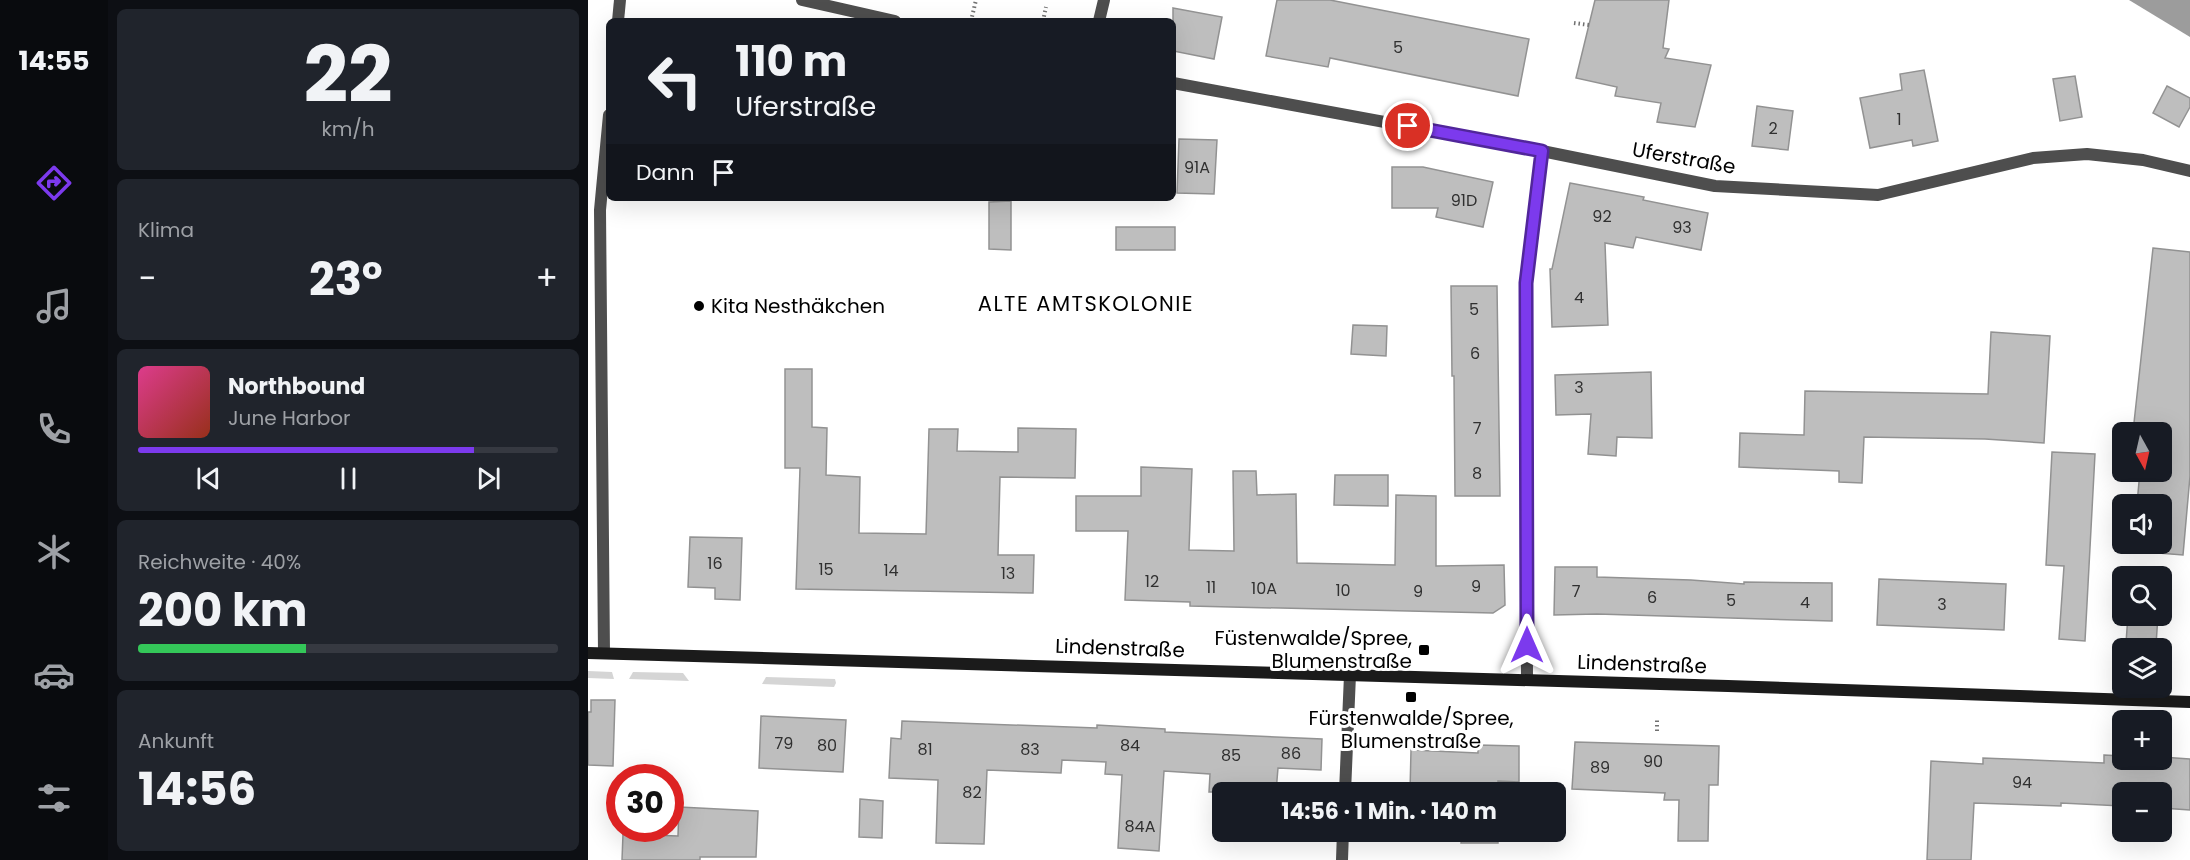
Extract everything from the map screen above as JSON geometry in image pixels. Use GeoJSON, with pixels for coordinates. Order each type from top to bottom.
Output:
{"type":"FeatureCollection","features":[{"type":"Feature","properties":{"kind":"street"},"geometry":{"type":"LineString","coordinates":[[618,18],[620,0]]}},
{"type":"Feature","properties":{"kind":"street"},"geometry":{"type":"LineString","coordinates":[[802,0],[883,18]]}},
{"type":"Feature","properties":{"kind":"street"},"geometry":{"type":"LineString","coordinates":[[1100,18],[1104,0]]}},
{"type":"Feature","properties":{"kind":"street","name":"Uferstraße"},"geometry":{"type":"LineString","coordinates":[[1176,84],[1542,151],[1715,186],[1878,195],[2033,158],[2086,154],[2144,160],[2190,171]]}},
{"type":"Feature","properties":{"kind":"street"},"geometry":{"type":"LineString","coordinates":[[603,653],[600,210],[606,147]]}},
{"type":"Feature","properties":{"kind":"street"},"geometry":{"type":"LineString","coordinates":[[1527,680],[1526,283],[1542,151]]}},
{"type":"Feature","properties":{"kind":"street","name":"Lindenstraße"},"geometry":{"type":"LineString","coordinates":[[588,653],[2190,702]]}},
{"type":"Feature","properties":{"kind":"street"},"geometry":{"type":"LineString","coordinates":[[1345,782],[1350,675]]}},
{"type":"Feature","properties":{"kind":"street"},"geometry":{"type":"LineString","coordinates":[[1342,860],[1343,842]]}},
{"type":"Feature","properties":{"kind":"path"},"geometry":{"type":"LineString","coordinates":[[972,18],[976,0]]}},
{"type":"Feature","properties":{"kind":"path"},"geometry":{"type":"LineString","coordinates":[[1044,18],[1046,7]]}},
{"type":"Feature","properties":{"kind":"path"},"geometry":{"type":"LineString","coordinates":[[1574,23],[1589,25]]}},
{"type":"Feature","properties":{"kind":"path"},"geometry":{"type":"LineString","coordinates":[[1657,731],[1658,719]]}},
{"type":"Feature","properties":{"kind":"shaded area"},"geometry":{"type":"Polygon","coordinates":[[[2129,0],[2190,0],[2190,37],[2129,0]]]}},
{"type":"Feature","properties":{"kind":"shaded area"},"geometry":{"type":"Polygon","coordinates":[[[588,671],[612,672],[614,679],[588,678],[588,671]]]}},
{"type":"Feature","properties":{"kind":"shaded area"},"geometry":{"type":"Polygon","coordinates":[[[633,672],[683,673],[689,681],[629,679],[633,672]]]}},
{"type":"Feature","properties":{"kind":"shaded area"},"geometry":{"type":"Polygon","coordinates":[[[766,677],[835,679],[836,683],[834,687],[762,684],[766,677]]]}},
{"type":"Feature","properties":{"kind":"building"},"geometry":{"type":"Polygon","coordinates":[[[1277,0],[1330,0],[1529,39],[1518,96],[1330,58],[1328,67],[1266,56],[1277,0]]]}},
{"type":"Feature","properties":{"kind":"building"},"geometry":{"type":"Polygon","coordinates":[[[1595,0],[1669,0],[1663,48],[1669,49],[1665,58],[1711,65],[1695,127],[1657,122],[1661,103],[1615,96],[1617,87],[1576,78],[1595,0]]]}},
{"type":"Feature","properties":{"kind":"building"},"geometry":{"type":"Polygon","coordinates":[[[1173,8],[1222,17],[1214,59],[1176,52],[1176,18],[1173,18],[1173,8]]]}},
{"type":"Feature","properties":{"kind":"building"},"geometry":{"type":"Polygon","coordinates":[[[1924,70],[1938,141],[1913,146],[1912,140],[1870,148],[1860,98],[1902,90],[1900,74],[1924,70]]]}},
{"type":"Feature","properties":{"kind":"building"},"geometry":{"type":"Polygon","coordinates":[[[2075,76],[2082,117],[2060,121],[2053,79],[2075,76]]]}},
{"type":"Feature","properties":{"kind":"building"},"geometry":{"type":"Polygon","coordinates":[[[2167,86],[2190,98],[2190,107],[2179,127],[2153,113],[2167,86]]]}},
{"type":"Feature","properties":{"kind":"building"},"geometry":{"type":"Polygon","coordinates":[[[1757,106],[1793,111],[1788,150],[1752,146],[1757,106]]]}},
{"type":"Feature","properties":{"kind":"building"},"geometry":{"type":"Polygon","coordinates":[[[1179,139],[1217,140],[1214,194],[1177,193],[1179,139]]]}},
{"type":"Feature","properties":{"kind":"building"},"geometry":{"type":"Polygon","coordinates":[[[1392,167],[1423,167],[1493,182],[1483,227],[1436,217],[1438,208],[1392,208],[1392,167]]]}},
{"type":"Feature","properties":{"kind":"building"},"geometry":{"type":"Polygon","coordinates":[[[1570,183],[1644,197],[1643,200],[1708,213],[1701,250],[1636,237],[1633,248],[1605,243],[1608,325],[1552,327],[1550,269],[1552,269],[1570,183]]]}},
{"type":"Feature","properties":{"kind":"building"},"geometry":{"type":"Polygon","coordinates":[[[1011,201],[1011,250],[989,249],[989,202],[1011,201]]]}},
{"type":"Feature","properties":{"kind":"building"},"geometry":{"type":"Polygon","coordinates":[[[1116,227],[1175,227],[1175,250],[1116,250],[1116,227]]]}},
{"type":"Feature","properties":{"kind":"building"},"geometry":{"type":"Polygon","coordinates":[[[2153,248],[2190,252],[2190,476],[2183,555],[2170,554],[2172,494],[2138,494],[2139,482],[2172,482],[2172,422],[2134,422],[2153,248]]]}},
{"type":"Feature","properties":{"kind":"building"},"geometry":{"type":"Polygon","coordinates":[[[1451,286],[1497,286],[1500,496],[1455,496],[1451,286]]]}},
{"type":"Feature","properties":{"kind":"building"},"geometry":{"type":"Polygon","coordinates":[[[1353,325],[1387,326],[1386,356],[1351,354],[1353,325]]]}},
{"type":"Feature","properties":{"kind":"building"},"geometry":{"type":"Polygon","coordinates":[[[1991,332],[2050,336],[2044,443],[1985,439],[1864,437],[1862,483],[1839,482],[1839,471],[1739,467],[1740,433],[1804,435],[1805,391],[1988,394],[1991,332]]]}},
{"type":"Feature","properties":{"kind":"building"},"geometry":{"type":"Polygon","coordinates":[[[785,369],[812,369],[812,427],[827,428],[826,475],[860,477],[859,533],[926,534],[929,429],[958,429],[957,451],[1018,452],[1018,428],[1076,429],[1075,478],[1000,477],[998,555],[1034,555],[1033,593],[796,589],[800,468],[785,468],[785,369]]]}},
{"type":"Feature","properties":{"kind":"building"},"geometry":{"type":"Polygon","coordinates":[[[1651,372],[1652,438],[1617,437],[1616,456],[1588,454],[1591,414],[1556,415],[1555,375],[1651,372]]]}},
{"type":"Feature","properties":{"kind":"building"},"geometry":{"type":"Polygon","coordinates":[[[2052,452],[2095,454],[2085,641],[2059,639],[2064,566],[2046,565],[2052,452]]]}},
{"type":"Feature","properties":{"kind":"building"},"geometry":{"type":"Polygon","coordinates":[[[1141,467],[1192,469],[1189,550],[1234,551],[1233,471],[1256,471],[1257,495],[1296,494],[1297,563],[1395,565],[1396,495],[1436,496],[1436,566],[1504,565],[1505,605],[1493,613],[1190,606],[1190,602],[1125,600],[1128,531],[1076,531],[1076,496],[1141,496],[1141,467]]]}},
{"type":"Feature","properties":{"kind":"building"},"geometry":{"type":"Polygon","coordinates":[[[1335,475],[1388,475],[1388,506],[1334,505],[1335,475]]]}},
{"type":"Feature","properties":{"kind":"building"},"geometry":{"type":"Polygon","coordinates":[[[690,537],[742,538],[740,600],[715,599],[715,588],[688,587],[690,537]]]}},
{"type":"Feature","properties":{"kind":"building"},"geometry":{"type":"Polygon","coordinates":[[[1555,567],[1597,567],[1597,577],[1744,584],[1744,582],[1832,583],[1832,621],[1597,614],[1554,615],[1555,567]]]}},
{"type":"Feature","properties":{"kind":"building"},"geometry":{"type":"Polygon","coordinates":[[[1879,579],[2006,584],[2004,630],[1877,625],[1879,579]]]}},
{"type":"Feature","properties":{"kind":"building"},"geometry":{"type":"Polygon","coordinates":[[[2127,626],[2157,626],[2156,638],[2126,638],[2127,626]]]}},
{"type":"Feature","properties":{"kind":"building"},"geometry":{"type":"Polygon","coordinates":[[[591,700],[615,700],[613,764],[588,765],[588,712],[591,712],[591,700]]]}},
{"type":"Feature","properties":{"kind":"building"},"geometry":{"type":"Polygon","coordinates":[[[761,716],[846,720],[843,772],[759,768],[761,716]]]}},
{"type":"Feature","properties":{"kind":"building"},"geometry":{"type":"Polygon","coordinates":[[[902,721],[1097,728],[1097,725],[1165,729],[1165,732],[1322,739],[1321,770],[1278,768],[1277,782],[1212,782],[1212,792],[1209,792],[1210,774],[1164,771],[1159,851],[1118,848],[1122,775],[1105,774],[1106,762],[1062,760],[1061,773],[987,770],[984,844],[936,843],[938,780],[889,778],[891,738],[901,739],[902,721]]]}},
{"type":"Feature","properties":{"kind":"building"},"geometry":{"type":"Polygon","coordinates":[[[1575,742],[1719,746],[1718,785],[1709,785],[1708,841],[1678,841],[1679,800],[1664,800],[1665,793],[1572,789],[1575,742]]]}},
{"type":"Feature","properties":{"kind":"building"},"geometry":{"type":"Polygon","coordinates":[[[1478,745],[1519,746],[1519,782],[1410,782],[1411,750],[1478,753],[1478,745]]]}},
{"type":"Feature","properties":{"kind":"building"},"geometry":{"type":"Polygon","coordinates":[[[2104,755],[2112,755],[2112,770],[2172,770],[2172,758],[2190,759],[2190,810],[2172,809],[2172,782],[2112,782],[2112,806],[1974,803],[1971,860],[1927,860],[1931,761],[1983,764],[1983,758],[2104,763],[2104,755]]]}},
{"type":"Feature","properties":{"kind":"building"},"geometry":{"type":"Polygon","coordinates":[[[860,799],[883,801],[882,838],[859,837],[860,799]]]}},
{"type":"Feature","properties":{"kind":"building"},"geometry":{"type":"Polygon","coordinates":[[[684,807],[758,811],[756,857],[622,860],[623,842],[684,842],[684,807]]]}},
{"type":"Feature","properties":{"kind":"building"},"geometry":{"type":"Polygon","coordinates":[[[1461,842],[1498,842],[1498,843],[1461,842]]]}},
{"type":"Feature","properties":{"kind":"place","name":"Kita Nesthäkchen"},"geometry":{"type":"Point","coordinates":[699,306]}},
{"type":"Feature","properties":{"kind":"place","name":"Füstenwalde/Spree, Blumenstraße"},"geometry":{"type":"Point","coordinates":[1424,650]}},
{"type":"Feature","properties":{"kind":"place","name":"Fürstenwalde/Spree, Blumenstraße"},"geometry":{"type":"Point","coordinates":[1411,697]}},
{"type":"Feature","properties":{"kind":"district","name":"ALTE AMTSKOLONIE"},"geometry":{"type":"Point","coordinates":[1086,304]}},
{"type":"Feature","properties":{"kind":"route"},"geometry":{"type":"LineString","coordinates":[[1408,126],[1542,151],[1526,283],[1527,645]]}}]}
